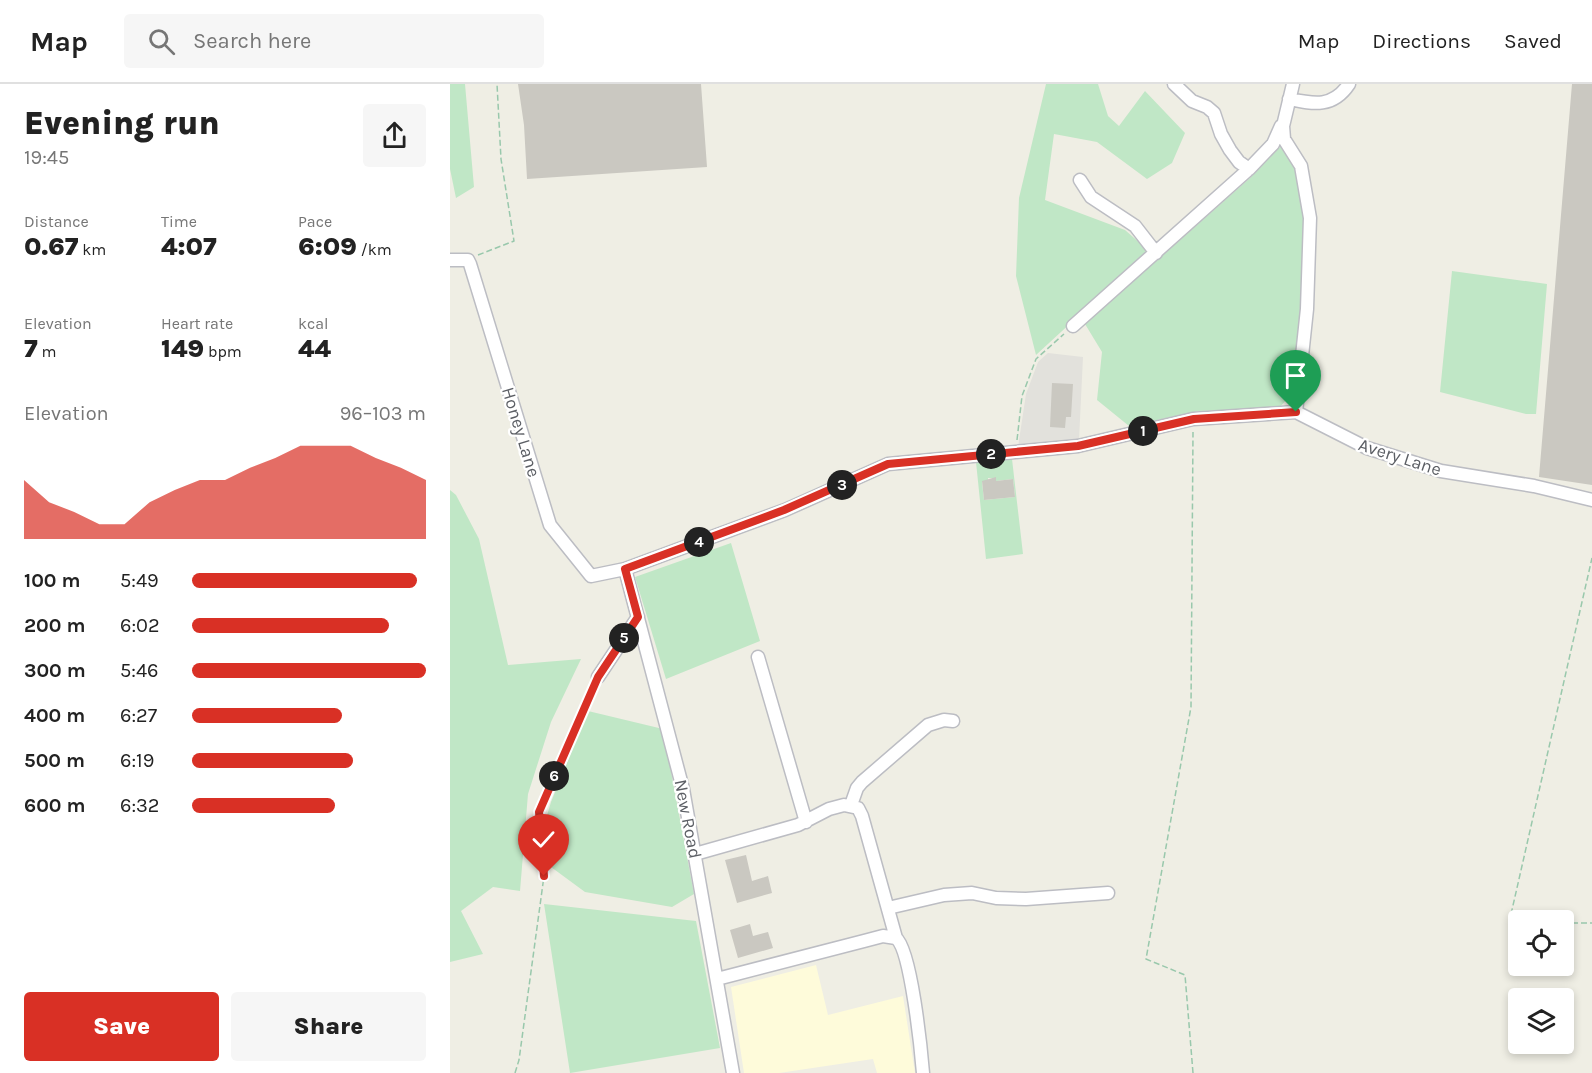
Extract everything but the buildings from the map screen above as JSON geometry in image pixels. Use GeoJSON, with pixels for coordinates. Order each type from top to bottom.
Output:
{"type":"FeatureCollection","features":[{"type":"Feature","properties":{"kind":"street"},"geometry":{"type":"LineString","coordinates":[[1174,84],[1192,101],[1208,106],[1214,113],[1221,134],[1230,150],[1239,162],[1249,169]]}},
{"type":"Feature","properties":{"kind":"street"},"geometry":{"type":"LineString","coordinates":[[625,569],[784,510],[888,464],[1078,446],[1194,419],[1296,412],[1306,309],[1310,218],[1301,166],[1284,139],[1285,119],[1293,84]]}},
{"type":"Feature","properties":{"kind":"street"},"geometry":{"type":"LineString","coordinates":[[1289,99],[1311,103],[1327,102],[1340,96],[1349,84]]}},
{"type":"Feature","properties":{"kind":"street"},"geometry":{"type":"LineString","coordinates":[[1073,326],[1249,169],[1273,144],[1285,119]]}},
{"type":"Feature","properties":{"kind":"street"},"geometry":{"type":"LineString","coordinates":[[1080,180],[1091,197],[1136,226],[1156,253]]}},
{"type":"Feature","properties":{"kind":"street"},"geometry":{"type":"LineString","coordinates":[[450,260],[468,260]]}},
{"type":"Feature","properties":{"kind":"street","name":"Honey Lane"},"geometry":{"type":"LineString","coordinates":[[468,260],[550,525],[591,576],[625,569]]}},
{"type":"Feature","properties":{"kind":"street","name":"Avery Lane"},"geometry":{"type":"LineString","coordinates":[[1296,412],[1367,448],[1441,471],[1534,486],[1592,500]]}},
{"type":"Feature","properties":{"kind":"street","name":"New Road"},"geometry":{"type":"LineString","coordinates":[[625,569],[683,789],[733,1073]]}},
{"type":"Feature","properties":{"kind":"street"},"geometry":{"type":"LineString","coordinates":[[598,677],[638,617]]}},
{"type":"Feature","properties":{"kind":"street"},"geometry":{"type":"LineString","coordinates":[[758,657],[806,822]]}},
{"type":"Feature","properties":{"kind":"street"},"geometry":{"type":"LineString","coordinates":[[851,805],[857,788],[862,782],[928,725],[944,720],[953,721]]}},
{"type":"Feature","properties":{"kind":"street"},"geometry":{"type":"LineString","coordinates":[[695,854],[806,822],[829,809],[844,805],[858,808],[896,938],[903,948],[917,1018],[923,1073]]}},
{"type":"Feature","properties":{"kind":"street"},"geometry":{"type":"LineString","coordinates":[[888,908],[944,895],[972,893],[1026,899],[1108,893]]}},
{"type":"Feature","properties":{"kind":"street"},"geometry":{"type":"LineString","coordinates":[[717,979],[864,940],[883,936],[896,938]]}},
{"type":"Feature","properties":{"kind":"path"},"geometry":{"type":"LineString","coordinates":[[468,260],[514,241],[501,159],[497,84]]}},
{"type":"Feature","properties":{"kind":"path"},"geometry":{"type":"LineString","coordinates":[[1016,452],[1022,396],[1036,359],[1073,326]]}},
{"type":"Feature","properties":{"kind":"path"},"geometry":{"type":"LineString","coordinates":[[1193,1073],[1185,975],[1146,959],[1191,707],[1194,419]]}},
{"type":"Feature","properties":{"kind":"path"},"geometry":{"type":"LineString","coordinates":[[1512,910],[1592,558]]}},
{"type":"Feature","properties":{"kind":"path"},"geometry":{"type":"LineString","coordinates":[[515,1073],[519,1060],[544,876],[539,812],[598,677]]}},
{"type":"Feature","properties":{"kind":"path"},"geometry":{"type":"LineString","coordinates":[[1574,923],[1592,924]]}},
{"type":"Feature","properties":{"kind":"shaded area"},"geometry":{"type":"Polygon","coordinates":[[[1048,353],[1083,357],[1079,440],[1018,447],[1026,394],[1038,362],[1048,353]]]}},
{"type":"Feature","properties":{"kind":"shaded area"},"geometry":{"type":"Polygon","coordinates":[[[816,965],[828,1015],[903,996],[915,1073],[877,1073],[873,1059],[779,1073],[744,1073],[731,987],[816,965]]]}},
{"type":"Feature","properties":{"kind":"green space"},"geometry":{"type":"Polygon","coordinates":[[[450,84],[465,84],[474,187],[456,198],[450,169],[450,84]]]}},
{"type":"Feature","properties":{"kind":"green space"},"geometry":{"type":"Polygon","coordinates":[[[1046,84],[1098,84],[1108,116],[1119,126],[1145,91],[1185,133],[1172,163],[1147,179],[1097,142],[1054,134],[1045,200],[1125,230],[1149,251],[1036,355],[1016,276],[1019,198],[1046,84]]]}},
{"type":"Feature","properties":{"kind":"green space"},"geometry":{"type":"Polygon","coordinates":[[[1282,145],[1292,159],[1302,194],[1306,251],[1301,312],[1289,397],[1279,408],[1199,411],[1129,426],[1097,400],[1102,352],[1085,324],[1250,178],[1282,145]]]}},
{"type":"Feature","properties":{"kind":"green space"},"geometry":{"type":"Polygon","coordinates":[[[1452,271],[1547,284],[1536,414],[1526,414],[1440,392],[1452,271]]]}},
{"type":"Feature","properties":{"kind":"green space"},"geometry":{"type":"Polygon","coordinates":[[[1012,459],[1023,554],[986,559],[976,462],[1012,459]],[[988,478],[988,481],[982,482],[984,500],[1015,497],[1013,479],[996,481],[995,478],[988,478]]]}},
{"type":"Feature","properties":{"kind":"green space"},"geometry":{"type":"Polygon","coordinates":[[[450,490],[456,495],[479,539],[508,665],[581,659],[551,722],[528,794],[520,891],[493,887],[461,911],[483,954],[450,962],[450,490]]]}},
{"type":"Feature","properties":{"kind":"green space"},"geometry":{"type":"Polygon","coordinates":[[[731,543],[760,641],[666,679],[635,577],[731,543]]]}},
{"type":"Feature","properties":{"kind":"green space"},"geometry":{"type":"Polygon","coordinates":[[[588,711],[663,729],[694,894],[672,907],[585,892],[551,867],[545,822],[588,711]]]}},
{"type":"Feature","properties":{"kind":"green space"},"geometry":{"type":"Polygon","coordinates":[[[544,904],[696,921],[720,1048],[570,1073],[544,904]]]}},
{"type":"Feature","properties":{"kind":"route"},"geometry":{"type":"LineString","coordinates":[[544,876],[539,812],[575,725],[598,677],[638,617],[625,569],[784,510],[888,464],[1078,446],[1194,419],[1296,412]]}}]}
